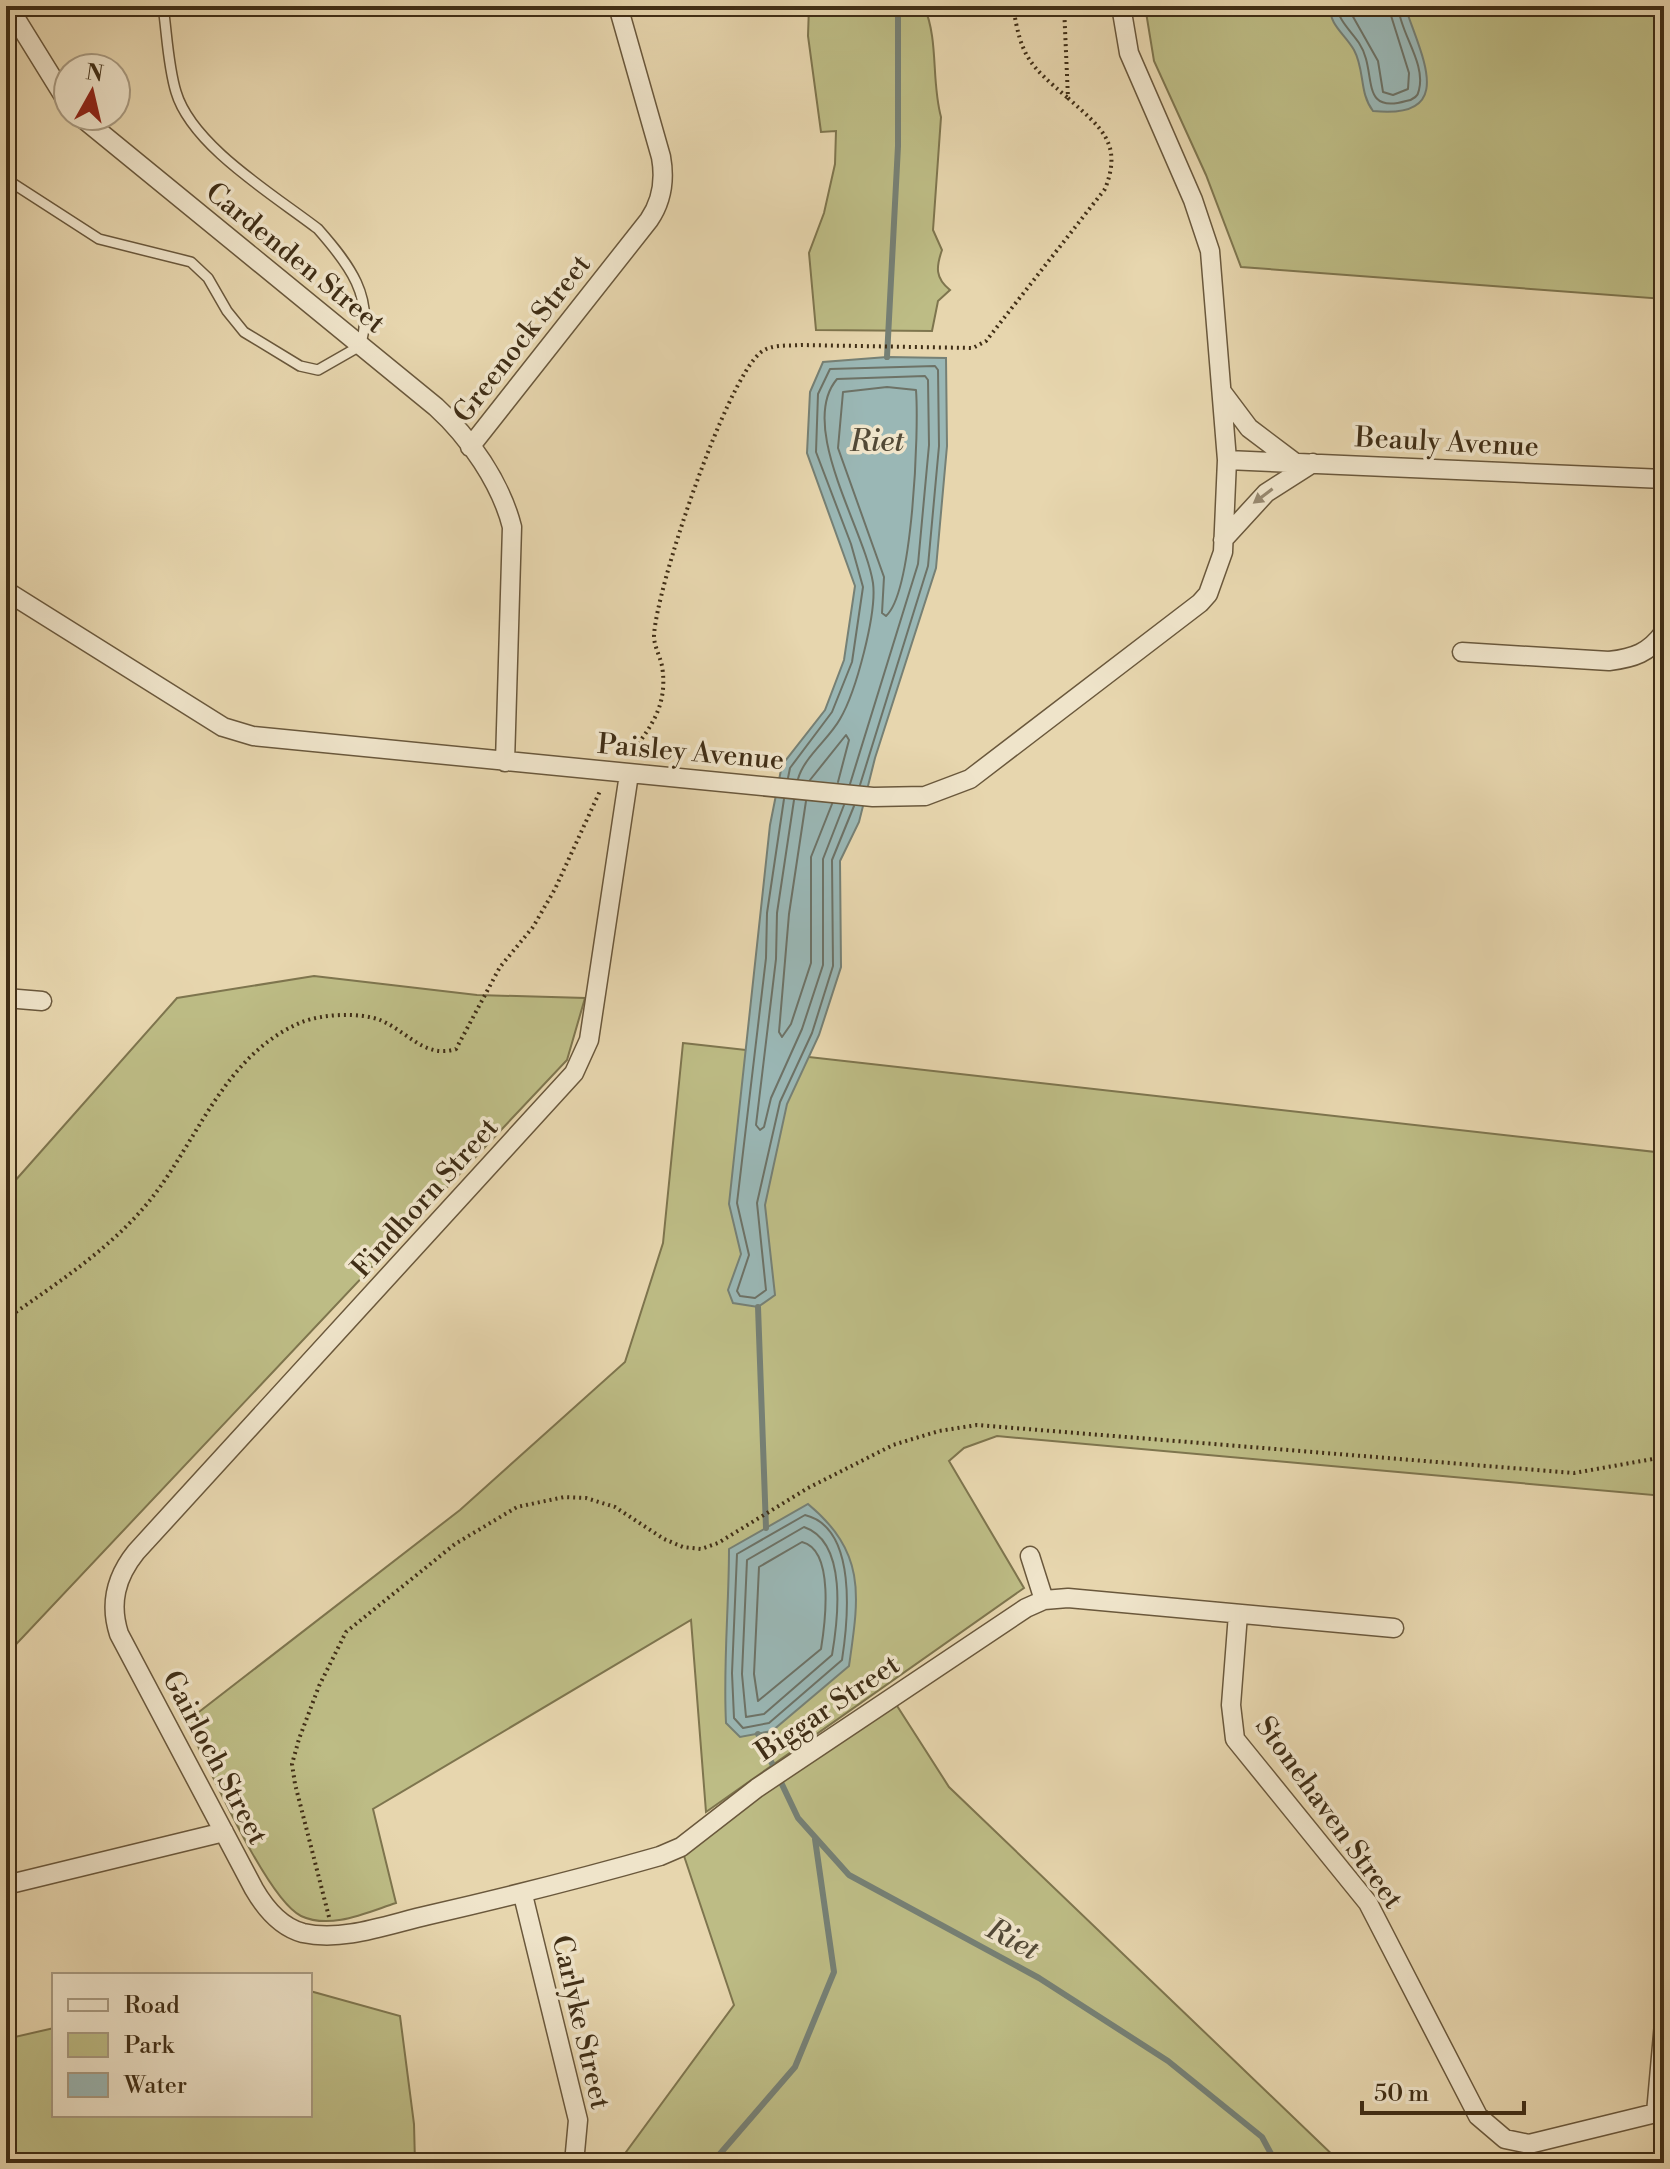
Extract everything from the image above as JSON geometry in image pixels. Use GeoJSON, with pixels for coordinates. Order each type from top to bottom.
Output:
{"type":"FeatureCollection","features":[{"type":"Feature","properties":{"kind":"street"},"geometry":{"type":"LineString","coordinates":[[8,6],[52,77]]}},
{"type":"Feature","properties":{"kind":"street","name":"Greenock Street"},"geometry":{"type":"LineString","coordinates":[[505,762],[512,527],[502,497],[470,447],[649,220],[659,201],[663,171],[661,157],[618,6]]}},
{"type":"Feature","properties":{"kind":"street","name":"Paisley Avenue"},"geometry":{"type":"LineString","coordinates":[[6,591],[223,727],[253,736],[873,797],[925,796],[983,772],[1200,603],[1217,573],[1223,540],[1227,460],[1210,251],[1193,200],[1129,53],[1121,6]]}},
{"type":"Feature","properties":{"kind":"street","name":"Cardenden Street"},"geometry":{"type":"LineString","coordinates":[[99,132],[443,413],[470,447]]}},
{"type":"Feature","properties":{"kind":"street"},"geometry":{"type":"LineString","coordinates":[[1222,392],[1249,428],[1304,463],[1250,506],[1223,540]]}},
{"type":"Feature","properties":{"kind":"street","name":"Beauly Avenue"},"geometry":{"type":"LineString","coordinates":[[1227,460],[1664,479]]}},
{"type":"Feature","properties":{"kind":"street"},"geometry":{"type":"LineString","coordinates":[[1462,652],[1609,661],[1629,659],[1647,651],[1664,632]]}},
{"type":"Feature","properties":{"kind":"street","name":"Findhorn Street"},"geometry":{"type":"LineString","coordinates":[[116,1589],[136,1552],[574,1073],[589,1040],[622,774]]}},
{"type":"Feature","properties":{"kind":"street"},"geometry":{"type":"LineString","coordinates":[[6,998],[42,1001]]}},
{"type":"Feature","properties":{"kind":"street"},"geometry":{"type":"LineString","coordinates":[[1030,1556],[1044,1600]]}},
{"type":"Feature","properties":{"kind":"street","name":"Gairloch Street"},"geometry":{"type":"LineString","coordinates":[[116,1589],[114,1614],[119,1634],[224,1832],[262,1902],[284,1924],[301,1932]]}},
{"type":"Feature","properties":{"kind":"street","name":"Biggar Street"},"geometry":{"type":"LineString","coordinates":[[301,1932],[333,1935],[523,1895],[670,1852],[802,1756],[1014,1616],[1044,1600],[1068,1598],[1394,1628]]}},
{"type":"Feature","properties":{"kind":"street","name":"Stonehaven Street"},"geometry":{"type":"LineString","coordinates":[[1238,1614],[1231,1705],[1235,1739],[1368,1903],[1478,2116],[1491,2130],[1516,2142],[1551,2141],[1660,2112]]}},
{"type":"Feature","properties":{"kind":"street"},"geometry":{"type":"LineString","coordinates":[[6,1885],[224,1832]]}},
{"type":"Feature","properties":{"kind":"street","name":"Carlyke Street"},"geometry":{"type":"LineString","coordinates":[[523,1895],[578,2120],[574,2163]]}},
{"type":"Feature","properties":{"kind":"street"},"geometry":{"type":"LineString","coordinates":[[1660,2112],[1664,2023]]}},
{"type":"Feature","properties":{"kind":"lane"},"geometry":{"type":"LineString","coordinates":[[6,179],[99,239],[191,262],[208,278],[227,311],[244,332],[300,366],[318,370],[360,346],[366,310],[358,282],[334,247],[318,229],[195,128],[180,104],[175,91],[163,6]]}},
{"type":"Feature","properties":{"kind":"path"},"geometry":{"type":"LineString","coordinates":[[6,1319],[108,1245],[150,1200],[245,1060],[275,1037],[304,1021],[340,1015],[379,1020],[434,1051],[456,1049],[500,967],[533,927],[555,889],[594,798],[622,774],[653,728],[665,686],[654,639],[666,577],[692,490],[751,364],[760,353],[773,347],[973,348],[986,341],[1105,189],[1114,167],[1112,148],[1099,125],[1029,63],[1018,39],[1013,6]]}},
{"type":"Feature","properties":{"kind":"path"},"geometry":{"type":"LineString","coordinates":[[1064,6],[1068,98]]}},
{"type":"Feature","properties":{"kind":"path"},"geometry":{"type":"LineString","coordinates":[[333,1935],[292,1764],[319,1686],[346,1632],[455,1544],[517,1507],[540,1500],[586,1498],[615,1507],[683,1547],[701,1549],[718,1543],[808,1488],[893,1445],[939,1431],[977,1425],[1574,1473],[1664,1457]]}},
{"type":"Feature","properties":{"kind":"green space"},"geometry":{"type":"Polygon","coordinates":[[[809,6],[924,6],[929,19],[941,117],[933,230],[942,250],[939,277],[950,290],[938,301],[932,331],[816,330],[809,253],[824,213],[835,164],[836,131],[821,132],[808,36],[809,6]]]}},
{"type":"Feature","properties":{"kind":"green space"},"geometry":{"type":"Polygon","coordinates":[[[1145,6],[1664,6],[1664,299],[1241,267],[1206,175],[1154,61],[1145,6]]]}},
{"type":"Feature","properties":{"kind":"green space"},"geometry":{"type":"Polygon","coordinates":[[[314,976],[477,995],[585,998],[567,1060],[6,1655],[6,1191],[177,998],[314,976]]]}},
{"type":"Feature","properties":{"kind":"green space"},"geometry":{"type":"Polygon","coordinates":[[[683,1043],[1664,1153],[1664,1496],[997,1436],[964,1448],[949,1461],[1024,1588],[706,1812],[691,1620],[373,1809],[396,1903],[337,1920],[313,1920],[301,1916],[271,1884],[255,1858],[186,1722],[460,1510],[625,1362],[663,1243],[683,1043]]]}},
{"type":"Feature","properties":{"kind":"green space"},"geometry":{"type":"Polygon","coordinates":[[[892,1698],[949,1787],[1341,2163],[618,2163],[734,2005],[681,1847],[892,1698]]]}},
{"type":"Feature","properties":{"kind":"green space"},"geometry":{"type":"Polygon","coordinates":[[[312,1992],[400,2016],[414,2124],[415,2163],[6,2163],[6,2039],[52,2028],[52,2117],[312,2117],[312,1992]]]}},
{"type":"Feature","properties":{"kind":"water"},"geometry":{"type":"Polygon","coordinates":[[[1330,6],[1405,6],[1427,80],[1425,94],[1416,105],[1400,111],[1373,111],[1366,97],[1357,58],[1335,24],[1330,6]]]}},
{"type":"Feature","properties":{"kind":"water","name":"Riet"},"geometry":{"type":"Polygon","coordinates":[[[887,357],[946,358],[947,446],[936,568],[875,758],[859,822],[840,861],[841,967],[819,1035],[787,1104],[765,1205],[775,1295],[758,1307],[733,1303],[728,1290],[741,1254],[729,1204],[770,825],[782,765],[825,710],[844,660],[855,586],[807,453],[810,392],[823,362],[887,357]]]}},
{"type":"Feature","properties":{"kind":"water"},"geometry":{"type":"Polygon","coordinates":[[[808,1504],[841,1540],[850,1558],[856,1597],[849,1666],[772,1731],[740,1737],[726,1723],[729,1549],[808,1504]]]}},
{"type":"Feature","properties":{"kind":"waterway","name":"Riet"},"geometry":{"type":"LineString","coordinates":[[887,357],[898,146],[898,6]]}},
{"type":"Feature","properties":{"kind":"waterway","name":"Riet"},"geometry":{"type":"LineString","coordinates":[[758,1307],[766,1528]]}},
{"type":"Feature","properties":{"kind":"waterway","name":"Riet"},"geometry":{"type":"LineString","coordinates":[[758,1734],[798,1818],[849,1875],[1039,1978],[1168,2061],[1262,2137],[1276,2163]]}},
{"type":"Feature","properties":{"kind":"waterway"},"geometry":{"type":"LineString","coordinates":[[712,2163],[795,2067],[834,1972],[815,1839]]}}]}
